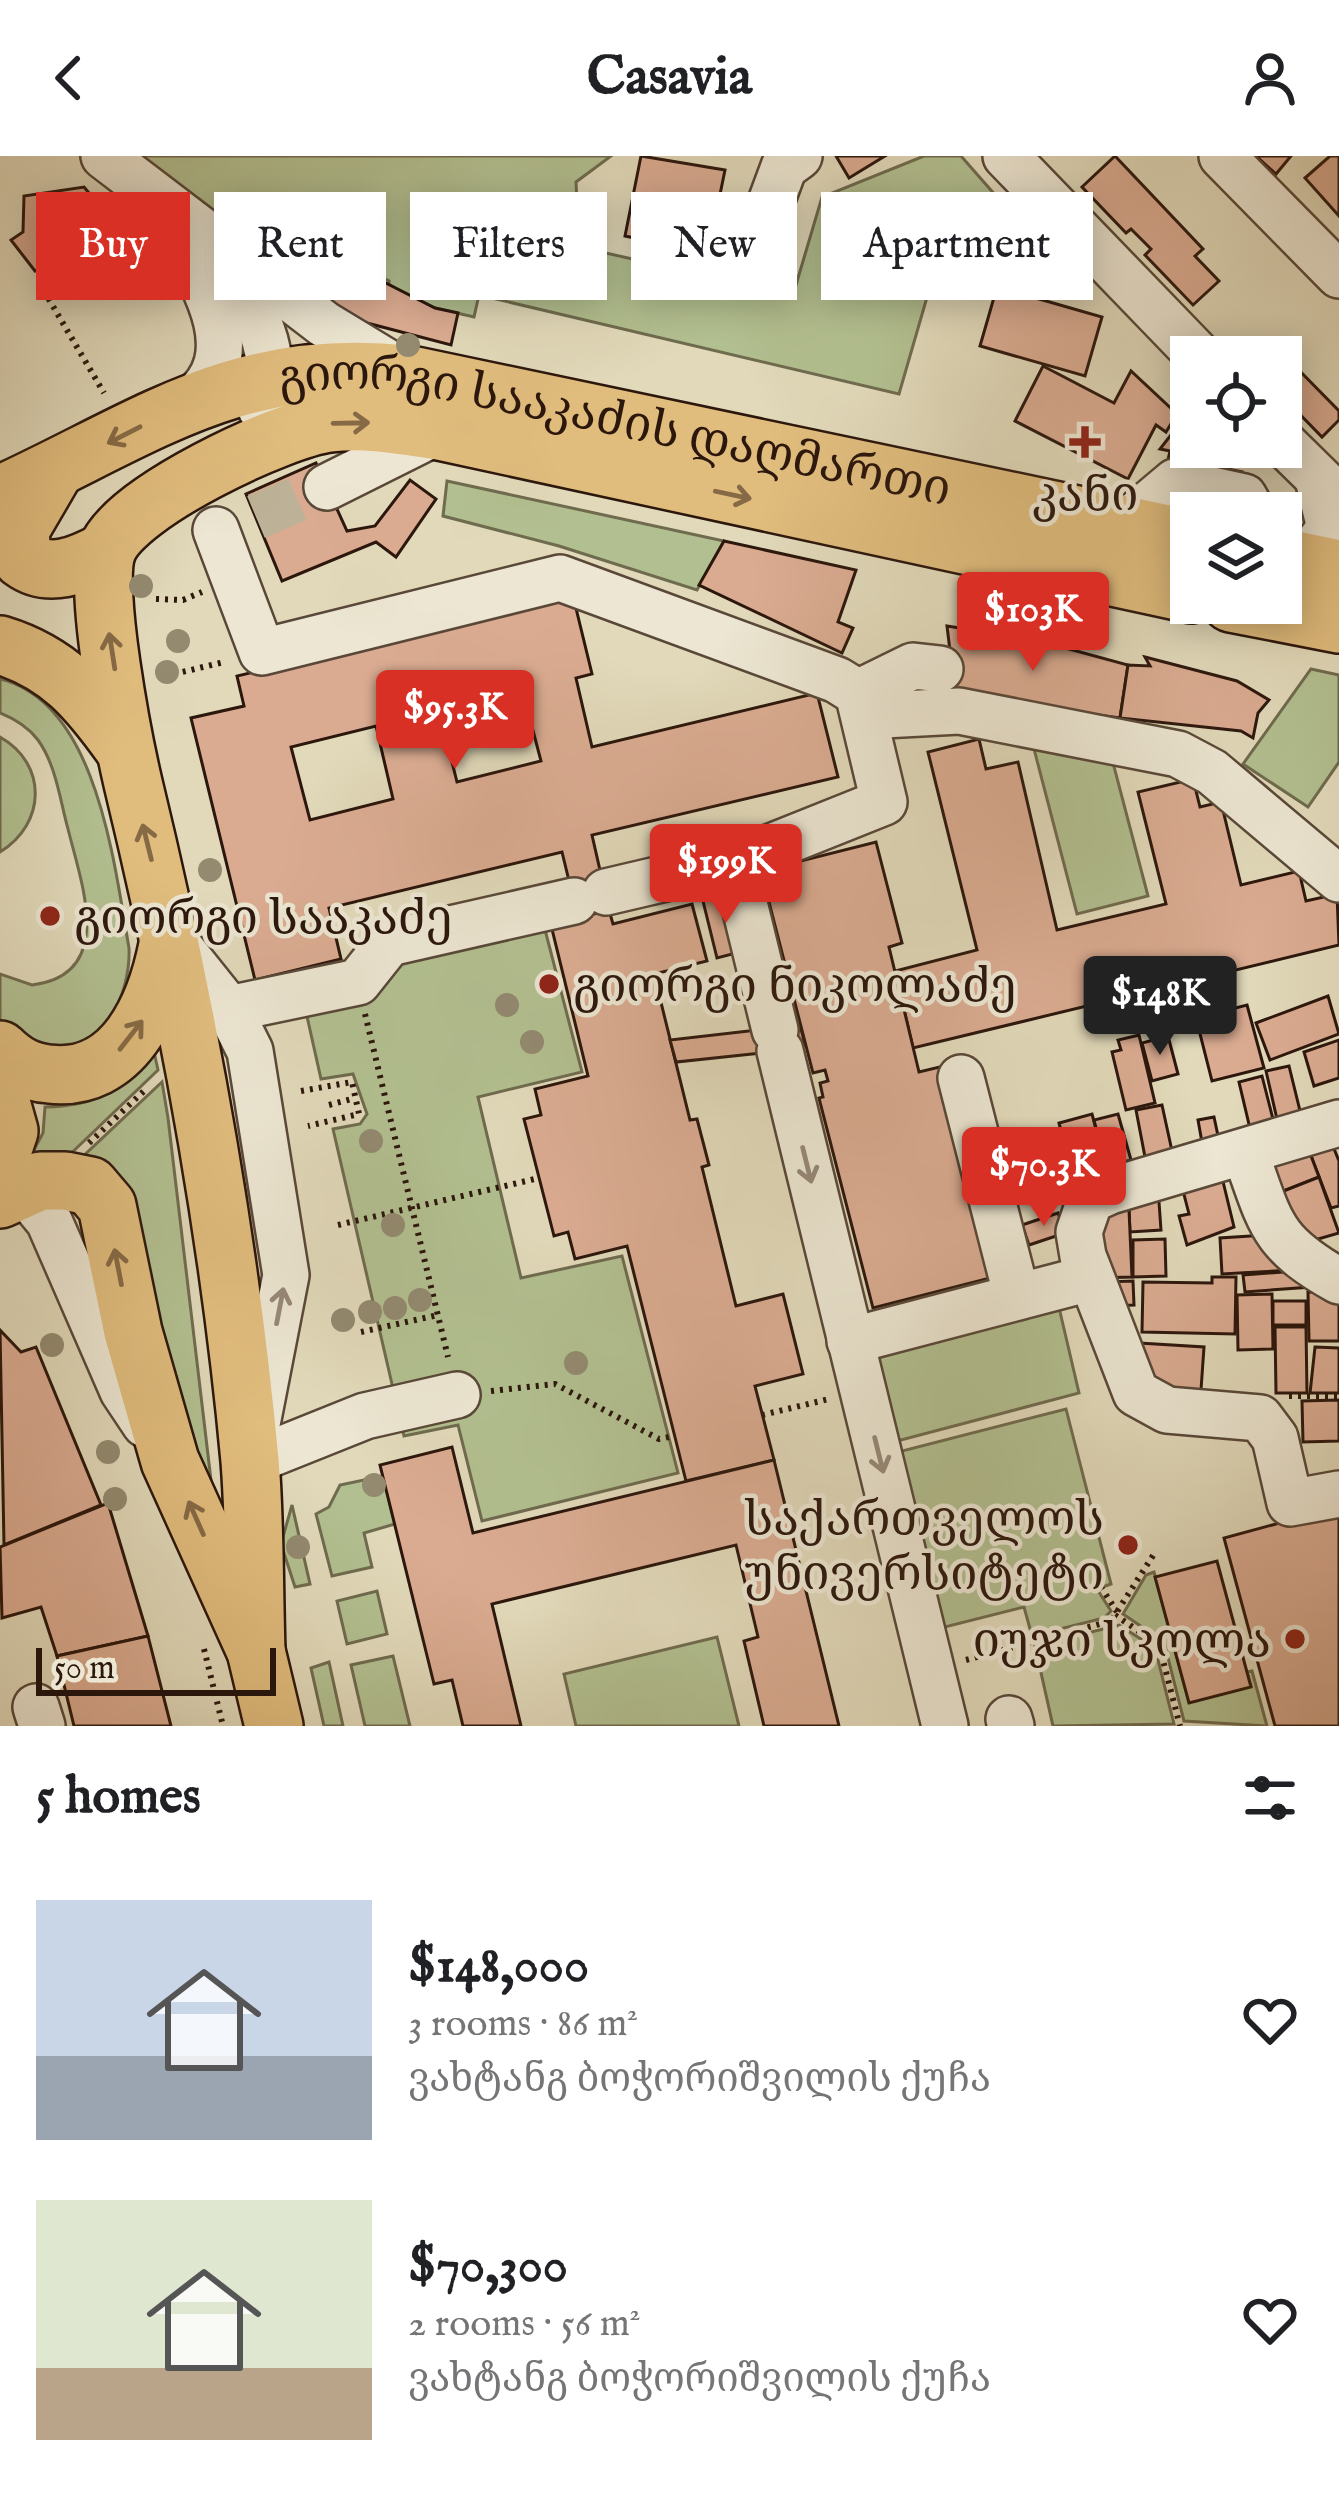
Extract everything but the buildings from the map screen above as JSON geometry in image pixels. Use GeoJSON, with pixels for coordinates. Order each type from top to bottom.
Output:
{"type":"FeatureCollection","features":[{"type":"Feature","properties":{"kind":"main road","name":"გიორგი სააკაძის დაღმართი"},"geometry":{"type":"LineString","coordinates":[[0,495],[193,399],[269,377],[338,369],[406,374],[1170,535]]}},
{"type":"Feature","properties":{"kind":"main road","name":"გიორგი სააკაძის დაღმართი"},"geometry":{"type":"LineString","coordinates":[[106,551],[148,508],[274,436],[353,421],[439,431],[1170,589]]}},
{"type":"Feature","properties":{"kind":"main road"},"geometry":{"type":"LineString","coordinates":[[55,470],[20,530],[22,559],[32,567],[57,569],[106,551],[105,602],[125,750],[196,1063],[250,1462],[256,1652]]}},
{"type":"Feature","properties":{"kind":"main road"},"geometry":{"type":"LineString","coordinates":[[0,645],[31,655],[71,681],[125,750]]}},
{"type":"Feature","properties":{"kind":"main road"},"geometry":{"type":"LineString","coordinates":[[0,1050],[14,1064],[36,1073],[64,1076],[106,1062],[148,1013],[170,934]]}},
{"type":"Feature","properties":{"kind":"main road"},"geometry":{"type":"LineString","coordinates":[[0,1099],[10,1130],[5,1177],[90,1186],[107,1206],[133,1332],[170,1461],[256,1652],[274,1726]]}},
{"type":"Feature","properties":{"kind":"street"},"geometry":{"type":"LineString","coordinates":[[104,156],[147,192]]}},
{"type":"Feature","properties":{"kind":"street"},"geometry":{"type":"LineString","coordinates":[[775,192],[784,167],[799,156]]}},
{"type":"Feature","properties":{"kind":"street"},"geometry":{"type":"LineString","coordinates":[[1006,156],[1180,336]]}},
{"type":"Feature","properties":{"kind":"street"},"geometry":{"type":"LineString","coordinates":[[1222,156],[1339,275]]}},
{"type":"Feature","properties":{"kind":"street"},"geometry":{"type":"LineString","coordinates":[[190,225],[343,337],[406,374]]}},
{"type":"Feature","properties":{"kind":"street"},"geometry":{"type":"LineString","coordinates":[[203,474],[257,416],[269,377],[257,316],[207,238]]}},
{"type":"Feature","properties":{"kind":"street"},"geometry":{"type":"LineString","coordinates":[[190,263],[217,316],[220,359],[214,378],[193,399]]}},
{"type":"Feature","properties":{"kind":"street"},"geometry":{"type":"LineString","coordinates":[[327,487],[439,431]]}},
{"type":"Feature","properties":{"kind":"street"},"geometry":{"type":"LineString","coordinates":[[1302,462],[1328,489],[1330,527],[1304,562]]}},
{"type":"Feature","properties":{"kind":"street"},"geometry":{"type":"LineString","coordinates":[[1124,525],[1175,482],[1221,492]]}},
{"type":"Feature","properties":{"kind":"street"},"geometry":{"type":"LineString","coordinates":[[148,508],[236,523],[262,652],[560,578],[861,704],[959,711],[1178,754],[1212,772],[1339,879]]}},
{"type":"Feature","properties":{"kind":"street"},"geometry":{"type":"LineString","coordinates":[[861,704],[913,666],[940,669]]}},
{"type":"Feature","properties":{"kind":"street"},"geometry":{"type":"LineString","coordinates":[[230,1009],[358,982],[389,943],[734,862],[884,802],[861,704]]}},
{"type":"Feature","properties":{"kind":"street"},"geometry":{"type":"LineString","coordinates":[[734,862],[945,1726]]}},
{"type":"Feature","properties":{"kind":"street"},"geometry":{"type":"LineString","coordinates":[[170,934],[230,1009],[250,1051],[286,1275],[250,1462]]}},
{"type":"Feature","properties":{"kind":"street"},"geometry":{"type":"LineString","coordinates":[[962,1078],[1017,1297]]}},
{"type":"Feature","properties":{"kind":"street"},"geometry":{"type":"LineString","coordinates":[[1339,1123],[1090,1201],[1079,1232],[1090,1278],[1136,1393],[1167,1410],[1260,1418],[1280,1453],[1290,1503],[1339,1494]]}},
{"type":"Feature","properties":{"kind":"street"},"geometry":{"type":"LineString","coordinates":[[1244,1152],[1269,1218],[1291,1253],[1339,1281]]}},
{"type":"Feature","properties":{"kind":"street"},"geometry":{"type":"LineString","coordinates":[[850,1342],[1090,1278]]}},
{"type":"Feature","properties":{"kind":"street"},"geometry":{"type":"LineString","coordinates":[[250,1462],[365,1416],[457,1395]]}},
{"type":"Feature","properties":{"kind":"path"},"geometry":{"type":"LineString","coordinates":[[49,300],[104,393]]}},
{"type":"Feature","properties":{"kind":"path"},"geometry":{"type":"LineString","coordinates":[[156,599],[183,600]]}},
{"type":"Feature","properties":{"kind":"path"},"geometry":{"type":"LineString","coordinates":[[174,674],[262,652]]}},
{"type":"Feature","properties":{"kind":"path"},"geometry":{"type":"LineString","coordinates":[[358,982],[457,1395],[555,1384],[659,1439],[674,1436]]}},
{"type":"Feature","properties":{"kind":"path"},"geometry":{"type":"LineString","coordinates":[[85,1148],[160,1076]]}},
{"type":"Feature","properties":{"kind":"path"},"geometry":{"type":"LineString","coordinates":[[301,1091],[352,1082],[355,1117],[308,1126]]}},
{"type":"Feature","properties":{"kind":"path"},"geometry":{"type":"LineString","coordinates":[[329,1105],[355,1098]]}},
{"type":"Feature","properties":{"kind":"path"},"geometry":{"type":"LineString","coordinates":[[338,1225],[539,1178]]}},
{"type":"Feature","properties":{"kind":"path"},"geometry":{"type":"LineString","coordinates":[[361,1332],[438,1316]]}},
{"type":"Feature","properties":{"kind":"path"},"geometry":{"type":"LineString","coordinates":[[762,1415],[864,1390]]}},
{"type":"Feature","properties":{"kind":"path"},"geometry":{"type":"LineString","coordinates":[[931,1670],[1111,1621],[1154,1554]]}},
{"type":"Feature","properties":{"kind":"path"},"geometry":{"type":"LineString","coordinates":[[1101,1587],[1116,1613],[1159,1645],[1180,1726]]}},
{"type":"Feature","properties":{"kind":"green space"},"geometry":{"type":"Polygon","coordinates":[[[137,156],[611,156],[576,182],[576,192],[410,192],[410,296],[389,286],[386,279],[386,192],[214,192],[214,214],[137,156]]]}},
{"type":"Feature","properties":{"kind":"green space"},"geometry":{"type":"Polygon","coordinates":[[[924,156],[961,156],[993,192],[834,192],[924,156]]]}},
{"type":"Feature","properties":{"kind":"green space"},"geometry":{"type":"Polygon","coordinates":[[[821,200],[821,300],[926,300],[899,394],[500,300],[607,300],[607,253],[631,259],[631,300],[797,300],[797,281],[821,200]]]}},
{"type":"Feature","properties":{"kind":"green space"},"geometry":{"type":"Polygon","coordinates":[[[418,300],[478,300],[474,317],[418,300]]]}},
{"type":"Feature","properties":{"kind":"green space"},"geometry":{"type":"Polygon","coordinates":[[[447,481],[724,541],[697,590],[559,546],[443,516],[447,481]]]}},
{"type":"Feature","properties":{"kind":"green space"},"geometry":{"type":"Polygon","coordinates":[[[1311,669],[1339,675],[1339,762],[1308,807],[1243,764],[1311,669]]]}},
{"type":"Feature","properties":{"kind":"green space"},"geometry":{"type":"Polygon","coordinates":[[[0,679],[33,694],[59,719],[79,752],[95,790],[116,873],[129,948],[125,984],[110,1020],[98,1034],[65,1050],[39,1049],[0,1034],[0,974],[32,985],[58,978],[75,964],[87,923],[80,874],[53,772],[34,735],[0,713],[0,679]]]}},
{"type":"Feature","properties":{"kind":"green space"},"geometry":{"type":"Polygon","coordinates":[[[0,737],[27,762],[35,794],[26,826],[0,852],[0,737]]]}},
{"type":"Feature","properties":{"kind":"green space"},"geometry":{"type":"Polygon","coordinates":[[[1034,749],[1112,759],[1148,896],[1077,914],[1034,749]]]}},
{"type":"Feature","properties":{"kind":"green space"},"geometry":{"type":"Polygon","coordinates":[[[543,922],[582,1072],[478,1097],[521,1278],[622,1256],[678,1473],[482,1521],[458,1425],[404,1436],[333,1129],[360,1124],[367,1114],[353,1074],[321,1079],[306,1012],[408,956],[543,922]]]}},
{"type":"Feature","properties":{"kind":"green space"},"geometry":{"type":"Polygon","coordinates":[[[154,1052],[158,1070],[61,1163],[29,1159],[43,1133],[45,1107],[78,1104],[107,1094],[154,1052]]]}},
{"type":"Feature","properties":{"kind":"green space"},"geometry":{"type":"Polygon","coordinates":[[[162,1082],[168,1118],[213,1497],[77,1162],[162,1082]]]}},
{"type":"Feature","properties":{"kind":"green space"},"geometry":{"type":"Polygon","coordinates":[[[1057,1299],[1079,1393],[886,1444],[862,1349],[1057,1299]]]}},
{"type":"Feature","properties":{"kind":"green space"},"geometry":{"type":"Polygon","coordinates":[[[1066,1409],[1111,1584],[1097,1589],[1111,1611],[1104,1618],[1032,1636],[1024,1607],[941,1628],[898,1452],[1066,1409]]]}},
{"type":"Feature","properties":{"kind":"green space"},"geometry":{"type":"Polygon","coordinates":[[[383,1476],[395,1524],[364,1533],[372,1567],[332,1576],[316,1514],[329,1507],[340,1485],[383,1476]]]}},
{"type":"Feature","properties":{"kind":"green space"},"geometry":{"type":"Polygon","coordinates":[[[292,1505],[310,1584],[295,1587],[281,1544],[292,1505]]]}},
{"type":"Feature","properties":{"kind":"green space"},"geometry":{"type":"Polygon","coordinates":[[[1154,1572],[1189,1702],[1251,1686],[1247,1672],[1252,1671],[1267,1726],[1184,1721],[1164,1642],[1123,1614],[1146,1575],[1154,1572]]]}},
{"type":"Feature","properties":{"kind":"green space"},"geometry":{"type":"Polygon","coordinates":[[[377,1591],[387,1634],[347,1644],[337,1601],[377,1591]]]}},
{"type":"Feature","properties":{"kind":"green space"},"geometry":{"type":"Polygon","coordinates":[[[1119,1625],[1155,1648],[1174,1724],[1053,1726],[1035,1646],[1119,1625]]]}},
{"type":"Feature","properties":{"kind":"green space"},"geometry":{"type":"Polygon","coordinates":[[[717,1637],[739,1726],[576,1726],[564,1674],[717,1637]]]}},
{"type":"Feature","properties":{"kind":"green space"},"geometry":{"type":"Polygon","coordinates":[[[393,1656],[410,1726],[365,1726],[351,1665],[393,1656]]]}},
{"type":"Feature","properties":{"kind":"green space"},"geometry":{"type":"Polygon","coordinates":[[[329,1662],[343,1726],[324,1726],[311,1668],[329,1662]]]}},
{"type":"Feature","properties":{"kind":"tunnel"},"geometry":{"type":"LineString","coordinates":[[256,517],[327,487]]}},
{"type":"Feature","properties":{"kind":"place","name":"კანი"},"geometry":{"type":"Point","coordinates":[1085,442]}},
{"type":"Feature","properties":{"kind":"place","name":"გიორგი სააკაძე"},"geometry":{"type":"Point","coordinates":[50,916]}},
{"type":"Feature","properties":{"kind":"place","name":"გიორგი ნიკოლაძე"},"geometry":{"type":"Point","coordinates":[549,984]}},
{"type":"Feature","properties":{"kind":"place","name":"საქართველოს უნივერსიტეტი"},"geometry":{"type":"Point","coordinates":[1128,1545]}},
{"type":"Feature","properties":{"kind":"place","name":"იუჯი სკოლა"},"geometry":{"type":"Point","coordinates":[1295,1639]}}]}
